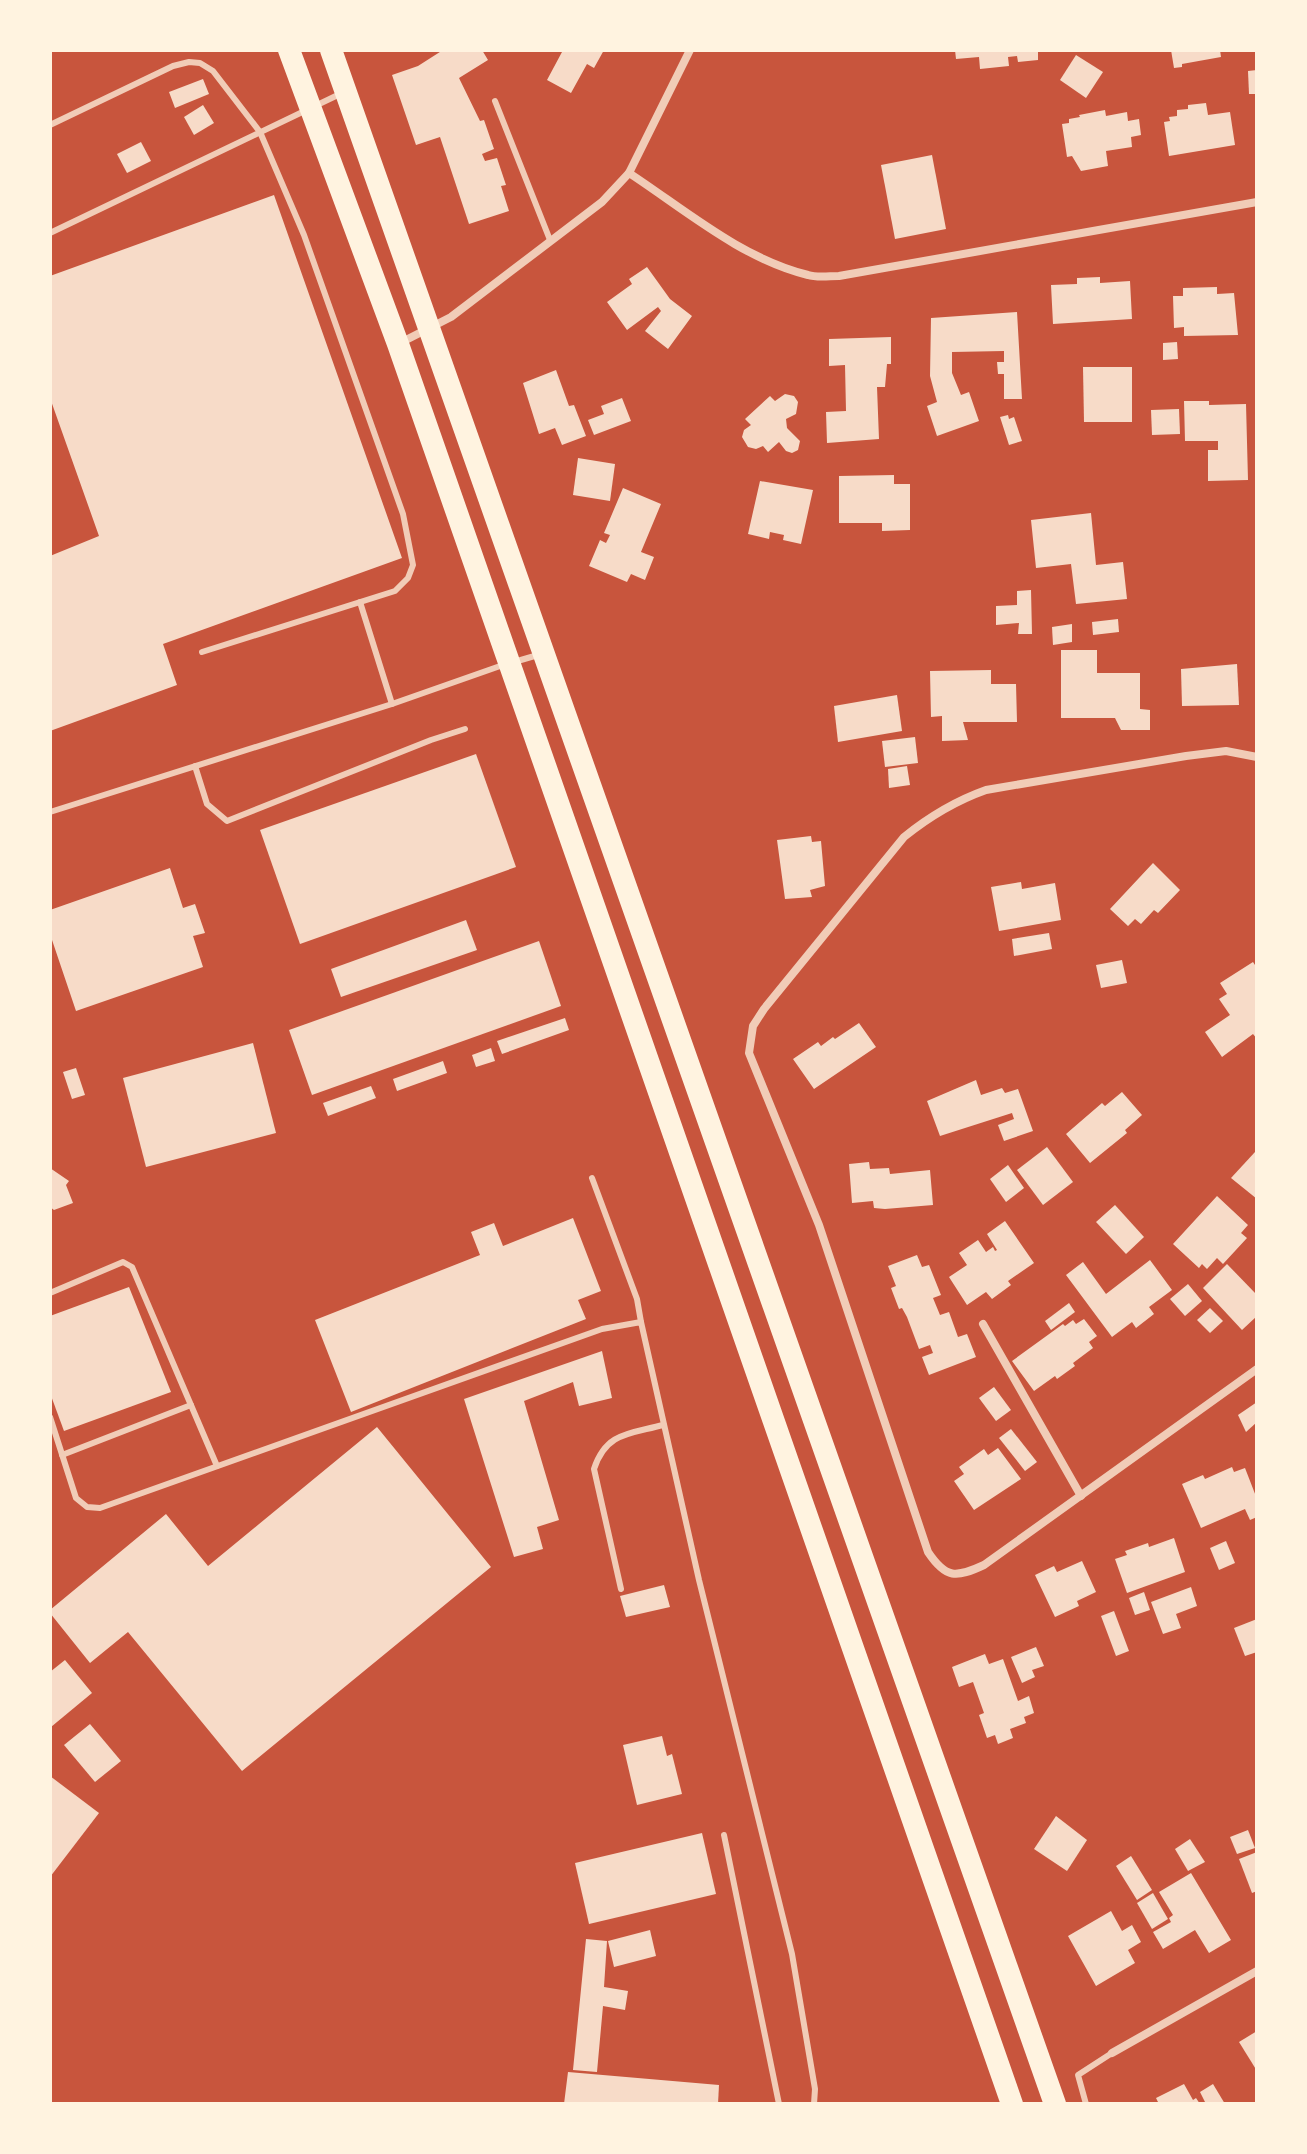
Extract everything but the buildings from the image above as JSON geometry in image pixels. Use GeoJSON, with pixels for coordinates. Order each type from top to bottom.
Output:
{"type":"FeatureCollection","features":[{"type":"Feature","properties":{"kind":"highway"},"geometry":{"type":"LineString","coordinates":[[289,50],[398,344],[1012,2104]]}},
{"type":"Feature","properties":{"kind":"highway"},"geometry":{"type":"LineString","coordinates":[[331,50],[1055,2104]]}},
{"type":"Feature","properties":{"kind":"street"},"geometry":{"type":"LineString","coordinates":[[398,344],[451,317],[602,202],[629,173],[690,50]]}},
{"type":"Feature","properties":{"kind":"street"},"geometry":{"type":"LineString","coordinates":[[629,173],[729,239],[764,258],[810,276],[839,276],[1257,202]]}},
{"type":"Feature","properties":{"kind":"street"},"geometry":{"type":"LineString","coordinates":[[1257,757],[1226,751],[1186,756],[986,790],[956,801],[904,837],[764,1009],[753,1026],[749,1053],[819,1225],[928,1552],[938,1567],[952,1575],[965,1574],[984,1565],[1257,1369]]}},
{"type":"Feature","properties":{"kind":"street"},"geometry":{"type":"LineString","coordinates":[[983,1324],[1081,1496]]}},
{"type":"Feature","properties":{"kind":"street"},"geometry":{"type":"LineString","coordinates":[[1112,2053],[1257,1971]]}},
{"type":"Feature","properties":{"kind":"lane"},"geometry":{"type":"LineString","coordinates":[[50,125],[173,66],[200,63],[213,71],[260,132],[304,235],[403,514],[413,565],[408,578],[395,591],[202,652]]}},
{"type":"Feature","properties":{"kind":"lane"},"geometry":{"type":"LineString","coordinates":[[50,233],[347,91]]}},
{"type":"Feature","properties":{"kind":"lane"},"geometry":{"type":"LineString","coordinates":[[495,101],[550,240]]}},
{"type":"Feature","properties":{"kind":"lane"},"geometry":{"type":"LineString","coordinates":[[360,602],[392,704]]}},
{"type":"Feature","properties":{"kind":"lane"},"geometry":{"type":"LineString","coordinates":[[50,812],[545,653]]}},
{"type":"Feature","properties":{"kind":"lane"},"geometry":{"type":"LineString","coordinates":[[195,766],[207,804],[227,821],[465,729]]}},
{"type":"Feature","properties":{"kind":"lane"},"geometry":{"type":"LineString","coordinates":[[592,1178],[637,1299],[663,1425],[792,1954],[815,2089],[814,2104]]}},
{"type":"Feature","properties":{"kind":"lane"},"geometry":{"type":"LineString","coordinates":[[50,1293],[123,1262],[132,1267],[217,1466]]}},
{"type":"Feature","properties":{"kind":"lane"},"geometry":{"type":"LineString","coordinates":[[50,1417],[76,1498],[87,1507],[100,1508],[602,1329],[641,1322]]}},
{"type":"Feature","properties":{"kind":"lane"},"geometry":{"type":"LineString","coordinates":[[62,1455],[191,1405]]}},
{"type":"Feature","properties":{"kind":"lane"},"geometry":{"type":"LineString","coordinates":[[621,1589],[594,1469],[606,1444],[621,1436],[663,1425]]}},
{"type":"Feature","properties":{"kind":"lane"},"geometry":{"type":"LineString","coordinates":[[724,1835],[779,2104]]}},
{"type":"Feature","properties":{"kind":"lane"},"geometry":{"type":"LineString","coordinates":[[1086,2104],[1078,2075],[1112,2053]]}}]}
